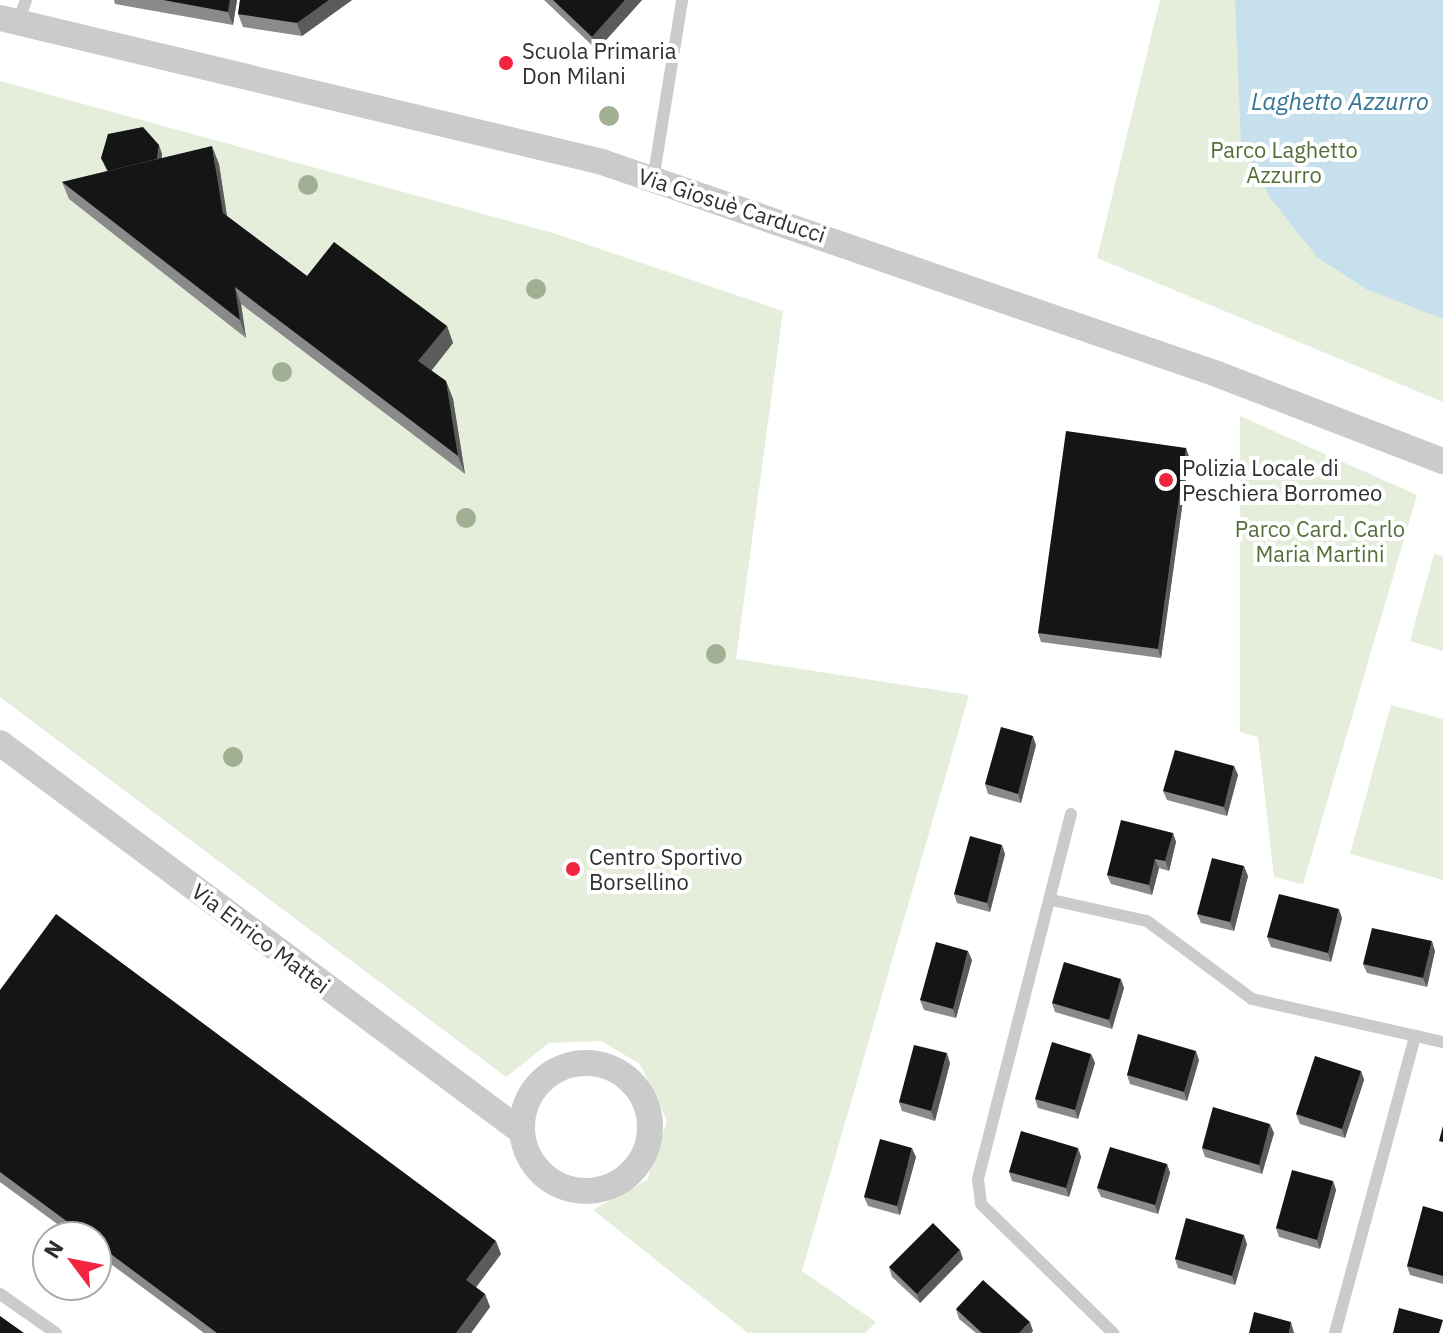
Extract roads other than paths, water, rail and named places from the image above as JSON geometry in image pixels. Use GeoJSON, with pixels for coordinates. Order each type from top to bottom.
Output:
{"type":"FeatureCollection","features":[{"type":"Feature","properties":{"kind":"street","name":"Via Giosuè Carducci"},"geometry":{"type":"LineString","coordinates":[[14,13],[468,126],[653,180],[1217,374],[1443,461]]}},
{"type":"Feature","properties":{"kind":"street","name":"Via Enrico Mattei"},"geometry":{"type":"LineString","coordinates":[[0,743],[522,1132]]}},
{"type":"Feature","properties":{"kind":"street"},"geometry":{"type":"LineString","coordinates":[[583,1062],[613,1069],[637,1087],[651,1125],[638,1167],[601,1191],[578,1191],[548,1179],[527,1154],[522,1132],[531,1093],[545,1077],[583,1062]]}},
{"type":"Feature","properties":{"kind":"lane"},"geometry":{"type":"LineString","coordinates":[[653,180],[682,0]]}},
{"type":"Feature","properties":{"kind":"lane"},"geometry":{"type":"LineString","coordinates":[[1071,814],[1052,900],[978,1179],[981,1204],[1113,1333]]}},
{"type":"Feature","properties":{"kind":"lane"},"geometry":{"type":"LineString","coordinates":[[1052,900],[1147,921],[1252,999],[1443,1042]]}},
{"type":"Feature","properties":{"kind":"lane"},"geometry":{"type":"LineString","coordinates":[[1335,1333],[1415,1036]]}},
{"type":"Feature","properties":{"kind":"lane"},"geometry":{"type":"LineString","coordinates":[[0,1294],[56,1333]]}},
{"type":"Feature","properties":{"kind":"water","name":"Laghetto Azzurro"},"geometry":{"type":"Polygon","coordinates":[[[1235,0],[1443,0],[1443,319],[1366,289],[1317,257],[1271,199],[1241,143],[1235,0]]]}},
{"type":"Feature","properties":{"kind":"place","name":"Scuola Primaria Don Milani"},"geometry":{"type":"Point","coordinates":[506,63]}},
{"type":"Feature","properties":{"kind":"place","name":"Polizia Locale di Peschiera Borromeo"},"geometry":{"type":"Point","coordinates":[1166,480]}},
{"type":"Feature","properties":{"kind":"place","name":"Centro Sportivo Borsellino"},"geometry":{"type":"Point","coordinates":[573,869]}},
{"type":"Feature","properties":{"kind":"park label","name":"Parco Laghetto Azzurro"},"geometry":{"type":"Point","coordinates":[1284,162]}},
{"type":"Feature","properties":{"kind":"park label","name":"Parco Card. Carlo Maria Martini"},"geometry":{"type":"Point","coordinates":[1320,540]}}]}
